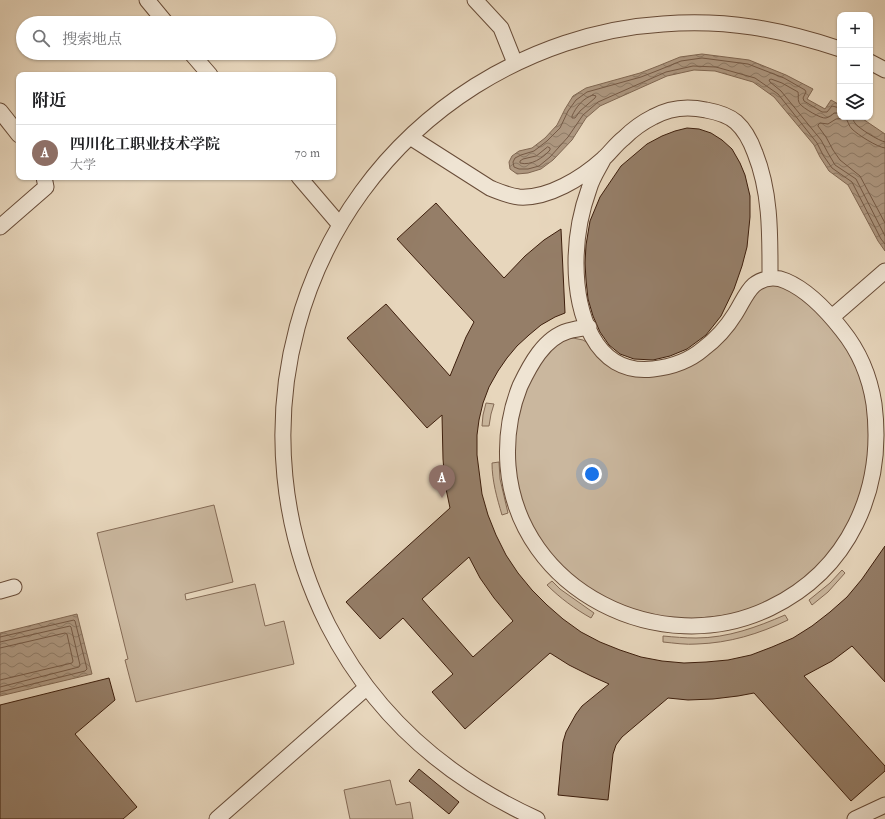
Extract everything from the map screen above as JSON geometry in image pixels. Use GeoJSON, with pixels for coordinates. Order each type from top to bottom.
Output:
{"type":"FeatureCollection","features":[{"type":"Feature","properties":{"kind":"street"},"geometry":{"type":"LineString","coordinates":[[147,0],[160,16]]}},
{"type":"Feature","properties":{"kind":"street"},"geometry":{"type":"LineString","coordinates":[[475,0],[501,28],[515,64]]}},
{"type":"Feature","properties":{"kind":"street"},"geometry":{"type":"LineString","coordinates":[[536,819],[481,791],[431,755],[409,734],[388,712],[350,664],[321,610],[309,582],[299,553],[286,493],[282,432],[284,401],[294,341],[312,282],[324,254],[355,202],[373,177],[410,137],[438,112],[462,94],[488,78],[543,51],[579,39],[623,29],[661,24],[707,23],[752,26],[797,36],[837,48]]}},
{"type":"Feature","properties":{"kind":"street"},"geometry":{"type":"LineString","coordinates":[[197,60],[207,72]]}},
{"type":"Feature","properties":{"kind":"street"},"geometry":{"type":"LineString","coordinates":[[873,64],[885,70]]}},
{"type":"Feature","properties":{"kind":"street"},"geometry":{"type":"LineString","coordinates":[[410,137],[490,188],[504,194],[520,197],[551,192],[572,182],[589,171],[637,126],[654,116],[667,111],[686,108],[699,108],[727,116],[737,123],[745,133],[760,165],[765,185],[770,239],[770,278]]}},
{"type":"Feature","properties":{"kind":"street"},"geometry":{"type":"LineString","coordinates":[[0,111],[16,131]]}},
{"type":"Feature","properties":{"kind":"street"},"geometry":{"type":"LineString","coordinates":[[588,328],[568,331],[558,335],[534,359],[516,395],[511,415],[507,455],[511,485],[517,509],[524,525],[535,544],[547,560],[576,588],[611,609],[629,616],[668,625],[709,626],[728,623],[748,617],[768,610],[787,600],[820,574],[835,558],[858,522],[866,503],[876,461],[878,440],[873,397],[859,356],[848,338],[832,317],[818,303],[795,286],[782,279],[770,278],[753,286],[732,319],[717,337],[702,350],[687,359],[671,366],[646,370],[618,364],[604,354],[595,342],[582,311],[578,294],[576,257],[583,207],[590,186],[604,158]]}},
{"type":"Feature","properties":{"kind":"street"},"geometry":{"type":"LineString","coordinates":[[0,227],[46,187],[45,180]]}},
{"type":"Feature","properties":{"kind":"street"},"geometry":{"type":"LineString","coordinates":[[301,180],[340,225]]}},
{"type":"Feature","properties":{"kind":"street"},"geometry":{"type":"LineString","coordinates":[[832,317],[885,271]]}},
{"type":"Feature","properties":{"kind":"street"},"geometry":{"type":"LineString","coordinates":[[217,819],[367,687]]}},
{"type":"Feature","properties":{"kind":"street"},"geometry":{"type":"LineString","coordinates":[[855,819],[885,805]]}},
{"type":"Feature","properties":{"kind":"shaded area"},"geometry":{"type":"Polygon","coordinates":[[[781,283],[815,306],[845,340],[869,398],[872,460],[844,538],[802,584],[747,613],[669,621],[613,604],[564,571],[528,523],[513,473],[516,416],[538,362],[560,340],[573,338],[583,340],[591,345],[601,358],[673,370],[764,284],[781,283]]]}},
{"type":"Feature","properties":{"kind":"shaded area"},"geometry":{"type":"Polygon","coordinates":[[[486,403],[494,404],[489,426],[482,426],[483,415],[486,403]]]}},
{"type":"Feature","properties":{"kind":"shaded area"},"geometry":{"type":"Polygon","coordinates":[[[499,462],[500,479],[508,513],[502,515],[492,470],[492,463],[499,462]]]}},
{"type":"Feature","properties":{"kind":"shaded area"},"geometry":{"type":"Polygon","coordinates":[[[214,505],[233,582],[185,594],[186,600],[255,584],[265,626],[284,621],[294,664],[136,702],[125,660],[128,659],[97,533],[214,505]]]}},
{"type":"Feature","properties":{"kind":"shaded area"},"geometry":{"type":"Polygon","coordinates":[[[842,570],[845,573],[828,592],[812,605],[809,600],[830,583],[842,570]]]}},
{"type":"Feature","properties":{"kind":"shaded area"},"geometry":{"type":"Polygon","coordinates":[[[552,581],[560,589],[594,613],[591,618],[568,603],[547,585],[552,581]]]}},
{"type":"Feature","properties":{"kind":"shaded area"},"geometry":{"type":"Polygon","coordinates":[[[785,615],[788,620],[766,630],[732,640],[693,644],[663,642],[663,636],[708,638],[731,634],[753,628],[785,615]]]}},
{"type":"Feature","properties":{"kind":"shaded area"},"geometry":{"type":"Polygon","coordinates":[[[390,780],[396,805],[410,802],[413,819],[350,819],[344,790],[390,780]]]}},
{"type":"Feature","properties":{"kind":"water"},"geometry":{"type":"Polygon","coordinates":[[[702,54],[749,60],[786,75],[813,89],[807,99],[825,109],[831,100],[837,103],[837,120],[864,120],[885,134],[885,251],[878,241],[848,185],[829,171],[814,145],[774,97],[753,82],[715,71],[694,70],[667,76],[600,106],[586,118],[572,140],[553,160],[541,169],[528,173],[517,174],[510,169],[509,162],[512,156],[519,151],[532,148],[545,138],[557,125],[573,96],[586,88],[640,73],[680,57],[702,54]]]}},
{"type":"Feature","properties":{"kind":"water"},"geometry":{"type":"Polygon","coordinates":[[[77,614],[92,674],[0,696],[0,633],[77,614]]]}},
{"type":"Feature","properties":{"kind":"building"},"geometry":{"type":"Polygon","coordinates":[[[687,128],[699,129],[711,133],[722,140],[732,149],[740,163],[745,175],[750,196],[750,217],[747,247],[734,289],[721,316],[706,335],[687,349],[670,356],[653,360],[634,359],[620,354],[609,345],[600,332],[593,316],[588,299],[585,263],[590,221],[600,197],[621,166],[647,144],[662,136],[687,128]]]}},
{"type":"Feature","properties":{"kind":"building"},"geometry":{"type":"Polygon","coordinates":[[[436,203],[504,278],[525,256],[544,240],[561,229],[565,313],[541,325],[529,335],[517,346],[498,371],[489,387],[483,403],[477,435],[477,455],[482,494],[488,515],[506,555],[532,590],[563,619],[581,632],[620,650],[641,657],[662,661],[684,663],[706,662],[728,660],[751,655],[793,638],[830,612],[847,597],[862,579],[885,546],[885,682],[852,646],[832,661],[804,676],[885,766],[885,771],[851,801],[754,693],[713,699],[688,700],[668,698],[622,737],[616,745],[613,754],[608,800],[558,795],[563,742],[566,732],[582,706],[609,684],[569,665],[550,653],[465,729],[432,692],[453,674],[403,618],[380,639],[346,602],[450,508],[445,484],[442,415],[427,428],[347,338],[386,304],[450,376],[466,337],[474,322],[397,239],[436,203]],[[469,557],[422,599],[473,657],[513,621],[480,578],[469,557]]]}},
{"type":"Feature","properties":{"kind":"building"},"geometry":{"type":"Polygon","coordinates":[[[109,678],[115,700],[75,734],[137,807],[123,819],[0,819],[0,705],[109,678]]]}},
{"type":"Feature","properties":{"kind":"building"},"geometry":{"type":"Polygon","coordinates":[[[419,769],[459,802],[449,814],[409,781],[419,769]]]}},
{"type":"Feature","properties":{"kind":"place","name":"四川化工职业技术学院"},"geometry":{"type":"Point","coordinates":[442,498]}}]}
